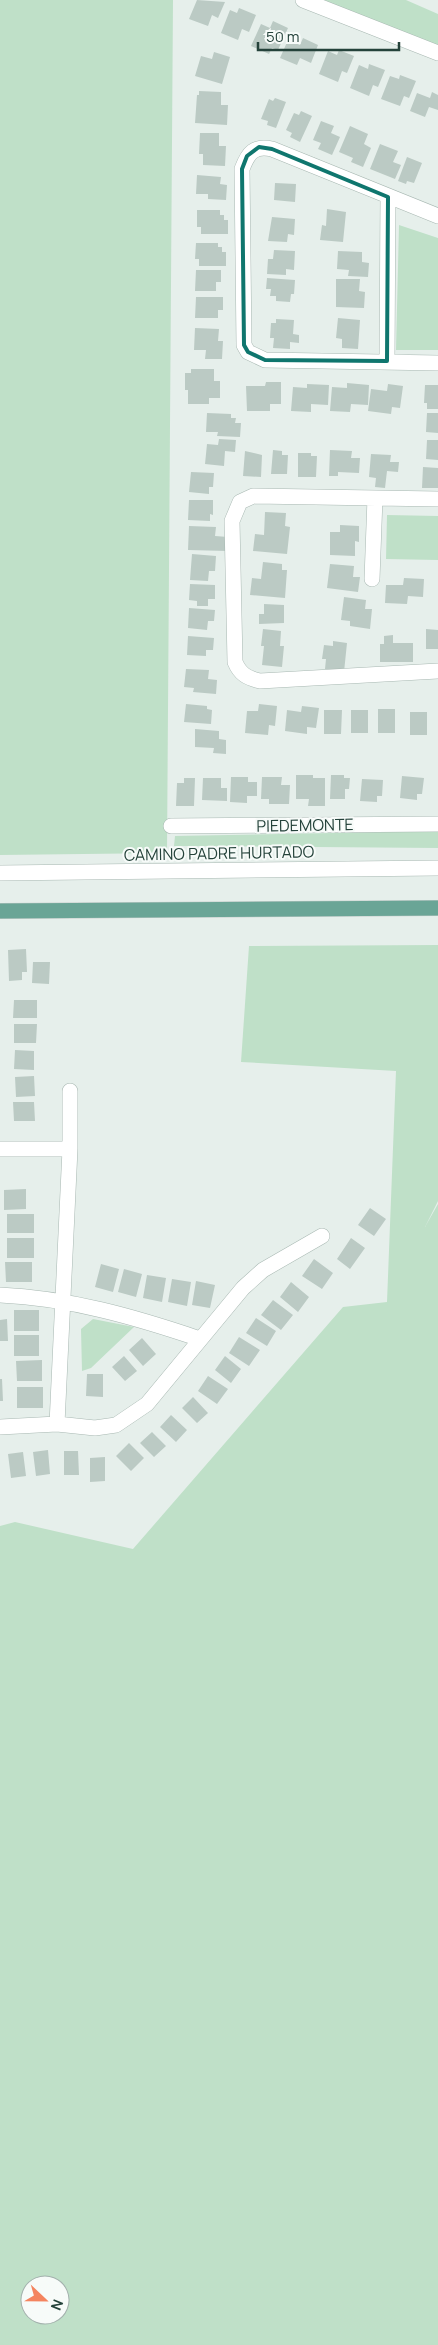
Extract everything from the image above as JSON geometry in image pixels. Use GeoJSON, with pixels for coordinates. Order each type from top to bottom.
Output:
{"type":"FeatureCollection","features":[{"type":"Feature","properties":{"kind":"main road"},"geometry":{"type":"LineString","coordinates":[[0,912],[438,908]]}},
{"type":"Feature","properties":{"kind":"street"},"geometry":{"type":"LineString","coordinates":[[303,0],[438,53]]}},
{"type":"Feature","properties":{"kind":"street"},"geometry":{"type":"LineString","coordinates":[[438,216],[264,147],[253,150],[247,156],[242,169],[245,348],[252,355],[264,360],[438,363]]}},
{"type":"Feature","properties":{"kind":"street"},"geometry":{"type":"LineString","coordinates":[[388,197],[388,361]]}},
{"type":"Feature","properties":{"kind":"street"},"geometry":{"type":"LineString","coordinates":[[438,499],[253,496],[240,502],[232,521],[235,662],[244,676],[260,681],[438,672]]}},
{"type":"Feature","properties":{"kind":"street"},"geometry":{"type":"LineString","coordinates":[[372,579],[375,498]]}},
{"type":"Feature","properties":{"kind":"street","name":"PIEDEMONTE"},"geometry":{"type":"LineString","coordinates":[[171,826],[438,824]]}},
{"type":"Feature","properties":{"kind":"street","name":"CAMINO PADRE HURTADO"},"geometry":{"type":"LineString","coordinates":[[0,873],[438,868]]}},
{"type":"Feature","properties":{"kind":"street"},"geometry":{"type":"LineString","coordinates":[[57,1424],[70,1149],[70,1091]]}},
{"type":"Feature","properties":{"kind":"street"},"geometry":{"type":"LineString","coordinates":[[0,1149],[70,1149]]}},
{"type":"Feature","properties":{"kind":"street"},"geometry":{"type":"LineString","coordinates":[[0,1427],[57,1424],[95,1428],[116,1425],[147,1404],[242,1288],[263,1270],[322,1236]]}},
{"type":"Feature","properties":{"kind":"street"},"geometry":{"type":"LineString","coordinates":[[0,1295],[31,1296],[64,1302],[115,1314],[200,1339]]}},
{"type":"Feature","properties":{"kind":"highlighted area"},"geometry":{"type":"Polygon","coordinates":[[[259,147],[272,149],[388,197],[387,361],[265,360],[248,352],[244,345],[242,169],[247,156],[259,147]]]}},
{"type":"Feature","properties":{"kind":"green space"},"geometry":{"type":"Polygon","coordinates":[[[0,0],[173,0],[167,853],[0,855],[0,0]]]}},
{"type":"Feature","properties":{"kind":"green space"},"geometry":{"type":"Polygon","coordinates":[[[320,0],[406,0],[438,14],[438,49],[320,0]]]}},
{"type":"Feature","properties":{"kind":"green space"},"geometry":{"type":"Polygon","coordinates":[[[399,225],[438,238],[438,350],[396,350],[399,225]]]}},
{"type":"Feature","properties":{"kind":"green space"},"geometry":{"type":"Polygon","coordinates":[[[387,515],[438,516],[438,560],[386,559],[387,515]]]}},
{"type":"Feature","properties":{"kind":"green space"},"geometry":{"type":"Polygon","coordinates":[[[438,831],[438,848],[174,846],[175,836],[438,831]]]}},
{"type":"Feature","properties":{"kind":"green space"},"geometry":{"type":"Polygon","coordinates":[[[438,945],[438,1201],[425,1227],[438,1204],[438,2345],[0,2345],[0,1526],[15,1522],[133,1549],[343,1307],[387,1302],[396,1071],[241,1062],[249,946],[438,945]]]}},
{"type":"Feature","properties":{"kind":"green space"},"geometry":{"type":"Polygon","coordinates":[[[93,1319],[134,1327],[91,1368],[82,1371],[81,1329],[93,1319]]]}},
{"type":"Feature","properties":{"kind":"building"},"geometry":{"type":"Polygon","coordinates":[[[197,0],[225,2],[218,18],[212,15],[208,26],[189,19],[197,0]]]}},
{"type":"Feature","properties":{"kind":"building"},"geometry":{"type":"Polygon","coordinates":[[[239,8],[256,15],[249,32],[242,29],[238,40],[221,33],[230,10],[237,13],[239,8]]]}},
{"type":"Feature","properties":{"kind":"building"},"geometry":{"type":"Polygon","coordinates":[[[273,21],[288,28],[278,50],[272,48],[269,54],[251,46],[261,24],[270,28],[273,21]]]}},
{"type":"Feature","properties":{"kind":"building"},"geometry":{"type":"Polygon","coordinates":[[[303,38],[318,45],[311,63],[300,58],[297,65],[280,58],[288,40],[300,45],[303,38]]]}},
{"type":"Feature","properties":{"kind":"building"},"geometry":{"type":"Polygon","coordinates":[[[339,50],[354,56],[347,73],[342,71],[338,82],[319,74],[328,51],[337,55],[339,50]]]}},
{"type":"Feature","properties":{"kind":"building"},"geometry":{"type":"Polygon","coordinates":[[[214,52],[230,57],[222,84],[195,76],[201,56],[212,59],[214,52]]]}},
{"type":"Feature","properties":{"kind":"building"},"geometry":{"type":"Polygon","coordinates":[[[369,64],[385,70],[378,87],[373,85],[369,96],[350,88],[359,65],[368,69],[369,64]]]}},
{"type":"Feature","properties":{"kind":"building"},"geometry":{"type":"Polygon","coordinates":[[[400,75],[416,81],[409,98],[404,96],[400,106],[381,99],[390,76],[399,79],[400,75]]]}},
{"type":"Feature","properties":{"kind":"building"},"geometry":{"type":"Polygon","coordinates":[[[199,91],[221,92],[221,105],[228,105],[227,125],[195,123],[199,91]]]}},
{"type":"Feature","properties":{"kind":"building"},"geometry":{"type":"Polygon","coordinates":[[[432,92],[438,95],[438,110],[429,107],[425,117],[410,111],[417,93],[430,98],[432,92]]]}},
{"type":"Feature","properties":{"kind":"building"},"geometry":{"type":"Polygon","coordinates":[[[275,98],[286,102],[276,128],[267,125],[268,121],[261,119],[269,99],[273,101],[275,98]]]}},
{"type":"Feature","properties":{"kind":"building"},"geometry":{"type":"Polygon","coordinates":[[[301,111],[312,116],[300,142],[290,137],[292,133],[286,130],[294,113],[299,115],[301,111]]]}},
{"type":"Feature","properties":{"kind":"building"},"geometry":{"type":"Polygon","coordinates":[[[321,121],[334,126],[331,133],[340,137],[332,155],[318,149],[321,143],[313,140],[321,121]]]}},
{"type":"Feature","properties":{"kind":"building"},"geometry":{"type":"Polygon","coordinates":[[[350,126],[368,134],[364,144],[371,148],[363,167],[351,162],[353,158],[339,152],[350,126]]]}},
{"type":"Feature","properties":{"kind":"building"},"geometry":{"type":"Polygon","coordinates":[[[200,133],[219,133],[219,146],[226,146],[225,166],[203,165],[203,154],[199,154],[200,133]]]}},
{"type":"Feature","properties":{"kind":"building"},"geometry":{"type":"Polygon","coordinates":[[[380,144],[398,151],[393,162],[401,165],[395,179],[370,169],[380,144]]]}},
{"type":"Feature","properties":{"kind":"building"},"geometry":{"type":"Polygon","coordinates":[[[407,157],[422,163],[414,183],[407,181],[406,184],[398,181],[407,157]]]}},
{"type":"Feature","properties":{"kind":"building"},"geometry":{"type":"Polygon","coordinates":[[[197,175],[221,177],[220,184],[227,185],[226,200],[208,199],[208,194],[196,194],[197,175]]]}},
{"type":"Feature","properties":{"kind":"building"},"geometry":{"type":"Polygon","coordinates":[[[275,183],[296,184],[295,202],[274,200],[275,183]]]}},
{"type":"Feature","properties":{"kind":"building"},"geometry":{"type":"Polygon","coordinates":[[[327,209],[346,212],[343,242],[320,240],[322,225],[326,226],[327,209]]]}},
{"type":"Feature","properties":{"kind":"building"},"geometry":{"type":"Polygon","coordinates":[[[197,210],[220,210],[220,215],[224,215],[224,220],[228,220],[228,234],[201,234],[201,227],[197,227],[197,210]]]}},
{"type":"Feature","properties":{"kind":"building"},"geometry":{"type":"Polygon","coordinates":[[[272,217],[295,219],[294,235],[288,234],[287,242],[268,241],[272,217]]]}},
{"type":"Feature","properties":{"kind":"building"},"geometry":{"type":"Polygon","coordinates":[[[196,243],[218,243],[218,247],[222,247],[222,252],[226,252],[226,266],[199,266],[199,259],[195,259],[196,243]]]}},
{"type":"Feature","properties":{"kind":"building"},"geometry":{"type":"Polygon","coordinates":[[[274,250],[295,251],[294,270],[286,269],[286,275],[267,274],[268,259],[273,259],[274,250]]]}},
{"type":"Feature","properties":{"kind":"building"},"geometry":{"type":"Polygon","coordinates":[[[338,251],[362,252],[362,262],[369,263],[368,277],[348,276],[349,270],[337,269],[338,251]]]}},
{"type":"Feature","properties":{"kind":"building"},"geometry":{"type":"Polygon","coordinates":[[[196,270],[221,270],[221,282],[216,282],[216,291],[195,291],[196,270]]]}},
{"type":"Feature","properties":{"kind":"building"},"geometry":{"type":"Polygon","coordinates":[[[267,278],[295,280],[294,294],[291,294],[290,302],[276,301],[276,296],[270,296],[271,289],[266,289],[267,278]]]}},
{"type":"Feature","properties":{"kind":"building"},"geometry":{"type":"Polygon","coordinates":[[[336,279],[360,279],[359,291],[365,292],[364,308],[336,307],[336,279]]]}},
{"type":"Feature","properties":{"kind":"building"},"geometry":{"type":"Polygon","coordinates":[[[196,297],[223,297],[223,310],[218,310],[218,318],[195,318],[196,297]]]}},
{"type":"Feature","properties":{"kind":"building"},"geometry":{"type":"Polygon","coordinates":[[[338,318],[360,320],[358,349],[342,348],[342,339],[336,338],[338,318]]]}},
{"type":"Feature","properties":{"kind":"building"},"geometry":{"type":"Polygon","coordinates":[[[276,319],[294,320],[293,334],[299,335],[299,343],[290,342],[290,349],[273,348],[274,338],[270,338],[271,323],[276,323],[276,319]]]}},
{"type":"Feature","properties":{"kind":"building"},"geometry":{"type":"Polygon","coordinates":[[[195,328],[219,329],[218,341],[223,341],[222,359],[205,359],[206,350],[194,350],[195,328]]]}},
{"type":"Feature","properties":{"kind":"building"},"geometry":{"type":"Polygon","coordinates":[[[191,369],[214,369],[214,381],[220,381],[220,398],[209,398],[209,404],[188,404],[188,390],[185,390],[185,373],[191,373],[191,369]]]}},
{"type":"Feature","properties":{"kind":"building"},"geometry":{"type":"Polygon","coordinates":[[[266,382],[281,382],[281,404],[270,404],[270,411],[247,411],[246,386],[265,386],[266,382]]]}},
{"type":"Feature","properties":{"kind":"building"},"geometry":{"type":"Polygon","coordinates":[[[347,383],[369,385],[368,405],[351,404],[350,412],[330,411],[332,387],[347,388],[347,383]]]}},
{"type":"Feature","properties":{"kind":"building"},"geometry":{"type":"Polygon","coordinates":[[[307,384],[329,385],[328,405],[311,404],[311,412],[291,411],[293,387],[307,388],[307,384]]]}},
{"type":"Feature","properties":{"kind":"building"},"geometry":{"type":"Polygon","coordinates":[[[388,384],[403,386],[400,408],[392,407],[391,414],[368,411],[371,389],[387,391],[388,384]]]}},
{"type":"Feature","properties":{"kind":"building"},"geometry":{"type":"Polygon","coordinates":[[[425,385],[438,385],[438,409],[427,409],[427,403],[424,403],[425,385]]]}},
{"type":"Feature","properties":{"kind":"building"},"geometry":{"type":"Polygon","coordinates":[[[207,413],[231,414],[231,418],[236,418],[235,423],[241,423],[240,437],[217,436],[218,432],[206,432],[207,413]]]}},
{"type":"Feature","properties":{"kind":"building"},"geometry":{"type":"Polygon","coordinates":[[[427,413],[438,413],[438,433],[426,432],[427,413]]]}},
{"type":"Feature","properties":{"kind":"building"},"geometry":{"type":"Polygon","coordinates":[[[219,439],[236,440],[235,452],[225,451],[224,466],[205,464],[207,444],[218,445],[219,439]]]}},
{"type":"Feature","properties":{"kind":"building"},"geometry":{"type":"Polygon","coordinates":[[[427,440],[438,440],[438,460],[426,459],[427,440]]]}},
{"type":"Feature","properties":{"kind":"building"},"geometry":{"type":"Polygon","coordinates":[[[273,450],[282,451],[282,455],[288,455],[287,474],[271,474],[273,450]]]}},
{"type":"Feature","properties":{"kind":"building"},"geometry":{"type":"Polygon","coordinates":[[[330,450],[352,451],[351,458],[360,458],[359,473],[338,472],[338,476],[329,476],[330,450]]]}},
{"type":"Feature","properties":{"kind":"building"},"geometry":{"type":"Polygon","coordinates":[[[245,451],[262,455],[261,477],[243,476],[245,451]]]}},
{"type":"Feature","properties":{"kind":"building"},"geometry":{"type":"Polygon","coordinates":[[[298,453],[311,453],[311,456],[317,456],[316,477],[298,477],[298,453]]]}},
{"type":"Feature","properties":{"kind":"building"},"geometry":{"type":"Polygon","coordinates":[[[371,454],[391,455],[390,462],[399,462],[398,472],[387,471],[385,488],[375,487],[376,478],[369,477],[371,454]]]}},
{"type":"Feature","properties":{"kind":"building"},"geometry":{"type":"Polygon","coordinates":[[[423,467],[438,468],[438,488],[422,488],[423,467]]]}},
{"type":"Feature","properties":{"kind":"building"},"geometry":{"type":"Polygon","coordinates":[[[191,472],[214,473],[213,487],[209,487],[209,494],[189,492],[191,472]]]}},
{"type":"Feature","properties":{"kind":"building"},"geometry":{"type":"Polygon","coordinates":[[[189,500],[213,500],[213,515],[210,514],[210,521],[188,520],[189,500]]]}},
{"type":"Feature","properties":{"kind":"building"},"geometry":{"type":"Polygon","coordinates":[[[265,512],[286,513],[285,526],[290,527],[287,554],[253,551],[255,534],[264,535],[265,512]]]}},
{"type":"Feature","properties":{"kind":"building"},"geometry":{"type":"Polygon","coordinates":[[[340,525],[359,526],[359,542],[355,541],[355,556],[330,555],[330,532],[340,532],[340,525]]]}},
{"type":"Feature","properties":{"kind":"building"},"geometry":{"type":"Polygon","coordinates":[[[189,526],[216,527],[215,536],[228,537],[228,551],[188,550],[189,526]]]}},
{"type":"Feature","properties":{"kind":"building"},"geometry":{"type":"Polygon","coordinates":[[[192,554],[216,556],[215,571],[209,571],[208,581],[190,580],[192,554]]]}},
{"type":"Feature","properties":{"kind":"building"},"geometry":{"type":"Polygon","coordinates":[[[263,562],[282,564],[282,570],[287,570],[285,598],[250,595],[252,578],[261,579],[263,562]]]}},
{"type":"Feature","properties":{"kind":"building"},"geometry":{"type":"Polygon","coordinates":[[[330,564],[354,566],[353,577],[360,577],[358,592],[327,588],[330,564]]]}},
{"type":"Feature","properties":{"kind":"building"},"geometry":{"type":"Polygon","coordinates":[[[404,578],[424,579],[423,597],[408,596],[407,604],[385,603],[386,585],[403,585],[404,578]]]}},
{"type":"Feature","properties":{"kind":"building"},"geometry":{"type":"Polygon","coordinates":[[[190,584],[215,585],[215,599],[208,599],[208,606],[197,606],[197,601],[189,600],[190,584]]]}},
{"type":"Feature","properties":{"kind":"building"},"geometry":{"type":"Polygon","coordinates":[[[344,597],[366,600],[365,609],[372,609],[370,629],[350,626],[350,621],[341,620],[344,597]]]}},
{"type":"Feature","properties":{"kind":"building"},"geometry":{"type":"Polygon","coordinates":[[[264,604],[284,605],[284,623],[259,624],[259,614],[264,614],[264,604]]]}},
{"type":"Feature","properties":{"kind":"building"},"geometry":{"type":"Polygon","coordinates":[[[189,608],[215,610],[214,621],[208,621],[207,630],[188,628],[189,608]]]}},
{"type":"Feature","properties":{"kind":"building"},"geometry":{"type":"Polygon","coordinates":[[[263,629],[281,631],[280,646],[284,646],[282,667],[262,665],[264,646],[261,646],[263,629]]]}},
{"type":"Feature","properties":{"kind":"building"},"geometry":{"type":"Polygon","coordinates":[[[426,629],[438,630],[438,649],[426,649],[426,629]]]}},
{"type":"Feature","properties":{"kind":"building"},"geometry":{"type":"Polygon","coordinates":[[[393,635],[393,643],[413,643],[413,662],[380,662],[380,644],[384,644],[384,636],[393,635]]]}},
{"type":"Feature","properties":{"kind":"building"},"geometry":{"type":"Polygon","coordinates":[[[188,636],[214,638],[213,650],[206,650],[206,656],[187,655],[188,636]]]}},
{"type":"Feature","properties":{"kind":"building"},"geometry":{"type":"Polygon","coordinates":[[[333,641],[347,643],[344,672],[325,669],[326,659],[322,659],[324,645],[333,646],[333,641]]]}},
{"type":"Feature","properties":{"kind":"building"},"geometry":{"type":"Polygon","coordinates":[[[186,669],[209,670],[208,679],[217,680],[216,694],[193,692],[194,688],[184,687],[186,669]]]}},
{"type":"Feature","properties":{"kind":"building"},"geometry":{"type":"Polygon","coordinates":[[[186,704],[207,706],[207,709],[212,710],[211,724],[184,722],[186,704]]]}},
{"type":"Feature","properties":{"kind":"building"},"geometry":{"type":"Polygon","coordinates":[[[259,704],[277,706],[275,726],[269,725],[268,735],[245,733],[247,711],[258,711],[259,704]]]}},
{"type":"Feature","properties":{"kind":"building"},"geometry":{"type":"Polygon","coordinates":[[[302,706],[319,708],[316,728],[307,727],[307,734],[285,731],[287,710],[301,712],[302,706]]]}},
{"type":"Feature","properties":{"kind":"building"},"geometry":{"type":"Polygon","coordinates":[[[378,709],[395,709],[395,733],[378,733],[378,709]]]}},
{"type":"Feature","properties":{"kind":"building"},"geometry":{"type":"Polygon","coordinates":[[[324,710],[342,710],[341,734],[324,734],[324,710]]]}},
{"type":"Feature","properties":{"kind":"building"},"geometry":{"type":"Polygon","coordinates":[[[351,710],[368,710],[368,733],[351,733],[351,710]]]}},
{"type":"Feature","properties":{"kind":"building"},"geometry":{"type":"Polygon","coordinates":[[[410,712],[427,712],[427,735],[410,735],[410,712]]]}},
{"type":"Feature","properties":{"kind":"building"},"geometry":{"type":"Polygon","coordinates":[[[195,729],[219,731],[219,739],[226,740],[226,754],[213,753],[214,748],[195,747],[195,729]]]}},
{"type":"Feature","properties":{"kind":"building"},"geometry":{"type":"Polygon","coordinates":[[[296,775],[313,775],[313,778],[325,778],[325,806],[308,806],[309,799],[296,799],[296,775]]]}},
{"type":"Feature","properties":{"kind":"building"},"geometry":{"type":"Polygon","coordinates":[[[331,775],[344,775],[344,778],[350,778],[349,789],[345,789],[345,799],[330,799],[331,775]]]}},
{"type":"Feature","properties":{"kind":"building"},"geometry":{"type":"Polygon","coordinates":[[[402,776],[424,778],[422,794],[417,794],[417,800],[400,798],[402,776]]]}},
{"type":"Feature","properties":{"kind":"building"},"geometry":{"type":"Polygon","coordinates":[[[231,777],[248,777],[248,782],[257,782],[257,796],[247,796],[247,803],[230,802],[231,777]]]}},
{"type":"Feature","properties":{"kind":"building"},"geometry":{"type":"Polygon","coordinates":[[[262,777],[282,777],[281,785],[290,785],[289,804],[269,804],[269,799],[261,799],[262,777]]]}},
{"type":"Feature","properties":{"kind":"building"},"geometry":{"type":"Polygon","coordinates":[[[184,778],[195,778],[194,806],[176,806],[177,783],[184,783],[184,778]]]}},
{"type":"Feature","properties":{"kind":"building"},"geometry":{"type":"Polygon","coordinates":[[[203,778],[221,778],[221,788],[227,788],[227,801],[202,800],[203,778]]]}},
{"type":"Feature","properties":{"kind":"building"},"geometry":{"type":"Polygon","coordinates":[[[362,779],[383,780],[382,796],[377,796],[377,802],[360,801],[362,779]]]}},
{"type":"Feature","properties":{"kind":"building"},"geometry":{"type":"Polygon","coordinates":[[[26,949],[27,972],[22,972],[22,980],[9,981],[8,950],[26,949]]]}},
{"type":"Feature","properties":{"kind":"building"},"geometry":{"type":"Polygon","coordinates":[[[33,962],[50,962],[49,984],[32,983],[33,962]]]}},
{"type":"Feature","properties":{"kind":"building"},"geometry":{"type":"Polygon","coordinates":[[[14,1000],[37,1000],[37,1018],[13,1018],[14,1000]]]}},
{"type":"Feature","properties":{"kind":"building"},"geometry":{"type":"Polygon","coordinates":[[[14,1024],[37,1024],[36,1043],[14,1043],[14,1024]]]}},
{"type":"Feature","properties":{"kind":"building"},"geometry":{"type":"Polygon","coordinates":[[[15,1050],[34,1051],[34,1070],[14,1069],[15,1050]]]}},
{"type":"Feature","properties":{"kind":"building"},"geometry":{"type":"Polygon","coordinates":[[[34,1076],[35,1096],[16,1097],[15,1077],[34,1076]]]}},
{"type":"Feature","properties":{"kind":"building"},"geometry":{"type":"Polygon","coordinates":[[[13,1102],[34,1102],[35,1121],[14,1121],[13,1102]]]}},
{"type":"Feature","properties":{"kind":"building"},"geometry":{"type":"Polygon","coordinates":[[[26,1189],[26,1209],[4,1210],[4,1190],[26,1189]]]}},
{"type":"Feature","properties":{"kind":"building"},"geometry":{"type":"Polygon","coordinates":[[[370,1208],[386,1219],[374,1236],[358,1225],[370,1208]]]}},
{"type":"Feature","properties":{"kind":"building"},"geometry":{"type":"Polygon","coordinates":[[[7,1214],[34,1214],[34,1233],[7,1233],[7,1214]]]}},
{"type":"Feature","properties":{"kind":"building"},"geometry":{"type":"Polygon","coordinates":[[[7,1238],[34,1238],[34,1258],[7,1258],[7,1238]]]}},
{"type":"Feature","properties":{"kind":"building"},"geometry":{"type":"Polygon","coordinates":[[[351,1238],[365,1248],[350,1269],[337,1259],[351,1238]]]}},
{"type":"Feature","properties":{"kind":"building"},"geometry":{"type":"Polygon","coordinates":[[[314,1259],[333,1273],[322,1289],[302,1276],[314,1259]]]}},
{"type":"Feature","properties":{"kind":"building"},"geometry":{"type":"Polygon","coordinates":[[[5,1262],[32,1262],[32,1282],[6,1282],[5,1262]]]}},
{"type":"Feature","properties":{"kind":"building"},"geometry":{"type":"Polygon","coordinates":[[[101,1264],[119,1269],[113,1292],[95,1287],[101,1264]]]}},
{"type":"Feature","properties":{"kind":"building"},"geometry":{"type":"Polygon","coordinates":[[[124,1269],[142,1274],[136,1297],[118,1292],[124,1269]]]}},
{"type":"Feature","properties":{"kind":"building"},"geometry":{"type":"Polygon","coordinates":[[[147,1275],[166,1278],[162,1302],[143,1298],[147,1275]]]}},
{"type":"Feature","properties":{"kind":"building"},"geometry":{"type":"Polygon","coordinates":[[[172,1279],[191,1282],[187,1306],[168,1302],[172,1279]]]}},
{"type":"Feature","properties":{"kind":"building"},"geometry":{"type":"Polygon","coordinates":[[[196,1281],[215,1285],[210,1308],[192,1305],[196,1281]]]}},
{"type":"Feature","properties":{"kind":"building"},"geometry":{"type":"Polygon","coordinates":[[[291,1282],[309,1297],[298,1312],[280,1297],[291,1282]]]}},
{"type":"Feature","properties":{"kind":"building"},"geometry":{"type":"Polygon","coordinates":[[[273,1300],[293,1315],[281,1330],[261,1315],[273,1300]]]}},
{"type":"Feature","properties":{"kind":"building"},"geometry":{"type":"Polygon","coordinates":[[[14,1310],[39,1310],[39,1331],[14,1331],[14,1310]]]}},
{"type":"Feature","properties":{"kind":"building"},"geometry":{"type":"Polygon","coordinates":[[[256,1318],[276,1331],[267,1346],[246,1333],[256,1318]]]}},
{"type":"Feature","properties":{"kind":"building"},"geometry":{"type":"Polygon","coordinates":[[[7,1319],[8,1341],[0,1341],[0,1320],[7,1319]]]}},
{"type":"Feature","properties":{"kind":"building"},"geometry":{"type":"Polygon","coordinates":[[[14,1335],[39,1335],[39,1356],[14,1356],[14,1335]]]}},
{"type":"Feature","properties":{"kind":"building"},"geometry":{"type":"Polygon","coordinates":[[[239,1337],[260,1350],[249,1366],[229,1353],[239,1337]]]}},
{"type":"Feature","properties":{"kind":"building"},"geometry":{"type":"Polygon","coordinates":[[[142,1338],[156,1354],[143,1366],[129,1350],[142,1338]]]}},
{"type":"Feature","properties":{"kind":"building"},"geometry":{"type":"Polygon","coordinates":[[[124,1356],[137,1371],[125,1381],[112,1367],[124,1356]]]}},
{"type":"Feature","properties":{"kind":"building"},"geometry":{"type":"Polygon","coordinates":[[[225,1356],[241,1369],[231,1383],[215,1370],[225,1356]]]}},
{"type":"Feature","properties":{"kind":"building"},"geometry":{"type":"Polygon","coordinates":[[[42,1360],[42,1381],[17,1381],[16,1361],[42,1360]]]}},
{"type":"Feature","properties":{"kind":"building"},"geometry":{"type":"Polygon","coordinates":[[[87,1374],[103,1374],[103,1397],[86,1396],[87,1374]]]}},
{"type":"Feature","properties":{"kind":"building"},"geometry":{"type":"Polygon","coordinates":[[[208,1376],[228,1389],[217,1404],[198,1391],[208,1376]]]}},
{"type":"Feature","properties":{"kind":"building"},"geometry":{"type":"Polygon","coordinates":[[[0,1379],[2,1379],[3,1401],[0,1401],[0,1379]]]}},
{"type":"Feature","properties":{"kind":"building"},"geometry":{"type":"Polygon","coordinates":[[[17,1387],[43,1387],[43,1408],[17,1408],[17,1387]]]}},
{"type":"Feature","properties":{"kind":"building"},"geometry":{"type":"Polygon","coordinates":[[[193,1397],[208,1413],[197,1423],[182,1408],[193,1397]]]}},
{"type":"Feature","properties":{"kind":"building"},"geometry":{"type":"Polygon","coordinates":[[[171,1415],[187,1430],[176,1442],[160,1427],[171,1415]]]}},
{"type":"Feature","properties":{"kind":"building"},"geometry":{"type":"Polygon","coordinates":[[[152,1432],[166,1446],[154,1457],[140,1443],[152,1432]]]}},
{"type":"Feature","properties":{"kind":"building"},"geometry":{"type":"Polygon","coordinates":[[[129,1443],[144,1458],[131,1471],[116,1456],[129,1443]]]}},
{"type":"Feature","properties":{"kind":"building"},"geometry":{"type":"Polygon","coordinates":[[[48,1450],[50,1474],[36,1476],[33,1452],[48,1450]]]}},
{"type":"Feature","properties":{"kind":"building"},"geometry":{"type":"Polygon","coordinates":[[[64,1451],[78,1451],[79,1475],[64,1475],[64,1451]]]}},
{"type":"Feature","properties":{"kind":"building"},"geometry":{"type":"Polygon","coordinates":[[[23,1452],[26,1476],[11,1478],[8,1454],[23,1452]]]}},
{"type":"Feature","properties":{"kind":"building"},"geometry":{"type":"Polygon","coordinates":[[[105,1457],[105,1481],[90,1482],[90,1458],[105,1457]]]}}]}
